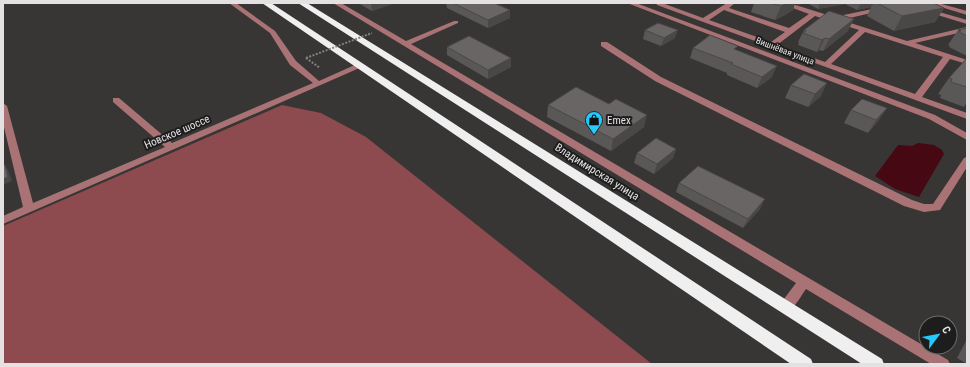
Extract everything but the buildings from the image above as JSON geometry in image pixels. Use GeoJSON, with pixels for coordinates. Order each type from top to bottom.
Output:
{"type":"FeatureCollection","features":[{"type":"Feature","properties":{"kind":"highway"},"geometry":{"type":"LineString","coordinates":[[266,3],[805,364]]}},
{"type":"Feature","properties":{"kind":"highway","name":"Владимирская улица"},"geometry":{"type":"LineString","coordinates":[[302,3],[876,364]]}},
{"type":"Feature","properties":{"kind":"street"},"geometry":{"type":"LineString","coordinates":[[232,3],[273,32],[293,63],[318,84]]}},
{"type":"Feature","properties":{"kind":"street"},"geometry":{"type":"LineString","coordinates":[[336,3],[943,364]]}},
{"type":"Feature","properties":{"kind":"street","name":"Вишнёвая улица"},"geometry":{"type":"LineString","coordinates":[[630,3],[932,117],[955,129],[967,138]]}},
{"type":"Feature","properties":{"kind":"street"},"geometry":{"type":"LineString","coordinates":[[659,3],[967,116]]}},
{"type":"Feature","properties":{"kind":"street"},"geometry":{"type":"LineString","coordinates":[[704,20],[732,3]]}},
{"type":"Feature","properties":{"kind":"street"},"geometry":{"type":"LineString","coordinates":[[782,3],[967,62]]}},
{"type":"Feature","properties":{"kind":"street"},"geometry":{"type":"LineString","coordinates":[[931,3],[967,13]]}},
{"type":"Feature","properties":{"kind":"street"},"geometry":{"type":"LineString","coordinates":[[834,20],[903,4],[967,22]]}},
{"type":"Feature","properties":{"kind":"street"},"geometry":{"type":"LineString","coordinates":[[724,8],[790,31]]}},
{"type":"Feature","properties":{"kind":"street"},"geometry":{"type":"LineString","coordinates":[[772,45],[814,13]]}},
{"type":"Feature","properties":{"kind":"street"},"geometry":{"type":"LineString","coordinates":[[404,44],[456,22]]}},
{"type":"Feature","properties":{"kind":"street"},"geometry":{"type":"LineString","coordinates":[[826,65],[864,29]]}},
{"type":"Feature","properties":{"kind":"street"},"geometry":{"type":"LineString","coordinates":[[906,43],[967,29]]}},
{"type":"Feature","properties":{"kind":"street"},"geometry":{"type":"LineString","coordinates":[[604,44],[658,79],[908,203],[924,208],[936,207],[967,160]]}},
{"type":"Feature","properties":{"kind":"street"},"geometry":{"type":"LineString","coordinates":[[917,98],[948,56]]}},
{"type":"Feature","properties":{"kind":"street","name":"Новское шоссе"},"geometry":{"type":"LineString","coordinates":[[3,220],[360,66]]}},
{"type":"Feature","properties":{"kind":"street"},"geometry":{"type":"LineString","coordinates":[[116,100],[171,147]]}},
{"type":"Feature","properties":{"kind":"street"},"geometry":{"type":"LineString","coordinates":[[3,106],[29,208]]}},
{"type":"Feature","properties":{"kind":"street"},"geometry":{"type":"LineString","coordinates":[[785,306],[804,282]]}},
{"type":"Feature","properties":{"kind":"path"},"geometry":{"type":"LineString","coordinates":[[320,68],[306,58],[372,32]]}},
{"type":"Feature","properties":{"kind":"shaded area"},"geometry":{"type":"Polygon","coordinates":[[[282,105],[321,113],[366,137],[652,364],[3,364],[3,226],[282,105]]]}},
{"type":"Feature","properties":{"kind":"shaded area"},"geometry":{"type":"Polygon","coordinates":[[[918,143],[934,145],[942,150],[944,154],[919,197],[895,189],[875,176],[898,145],[912,146],[918,143]]]}},
{"type":"Feature","properties":{"kind":"place","name":"Emex"},"geometry":{"type":"Point","coordinates":[594,135]}}]}
